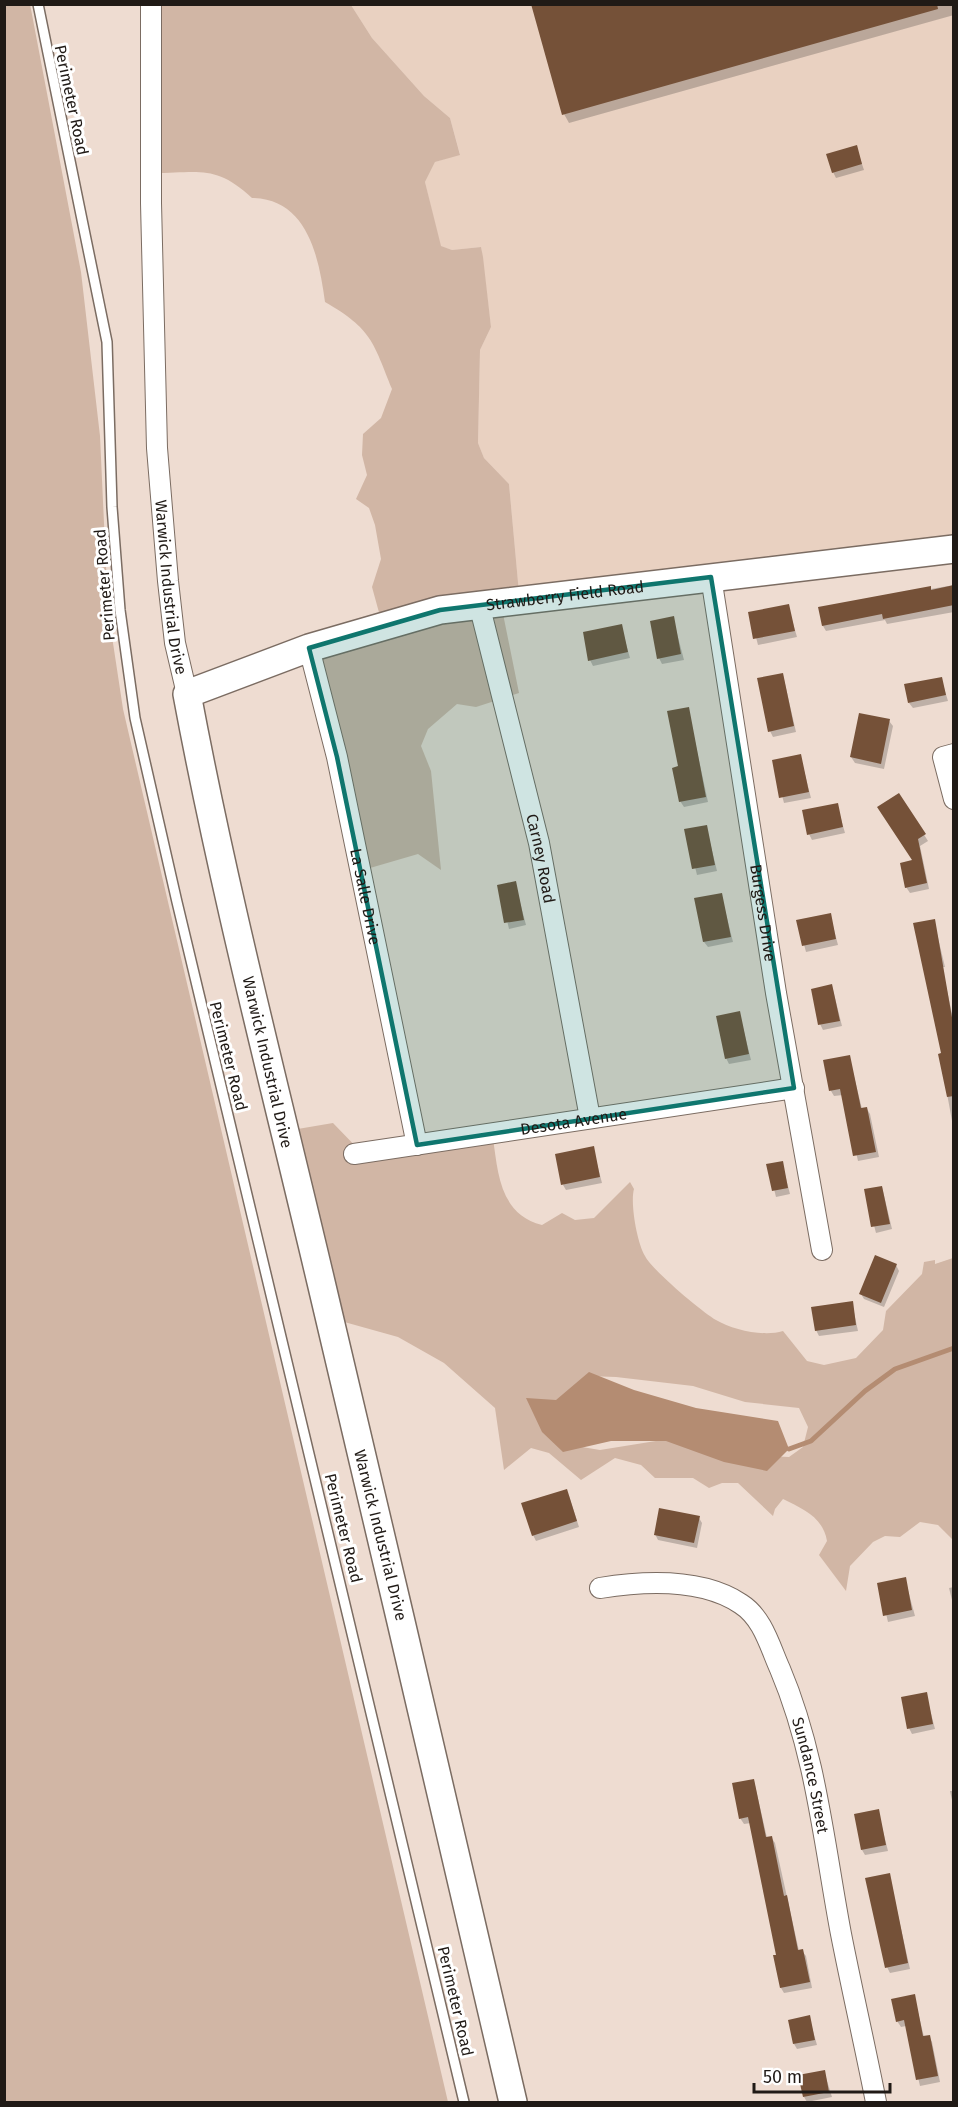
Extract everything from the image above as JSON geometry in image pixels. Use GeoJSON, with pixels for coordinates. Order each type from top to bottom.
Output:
{"type":"FeatureCollection","features":[{"type":"Feature","properties":{"kind":"street","name":"Warwick Industrial Drive"},"geometry":{"type":"LineString","coordinates":[[151,4],[151,203],[157,448],[175,643],[278,1106],[374,1513],[405,1632],[513,2103]]}},
{"type":"Feature","properties":{"kind":"street","name":"Strawberry Field Road"},"geometry":{"type":"LineString","coordinates":[[187,694],[309,648],[409,617],[478,604],[954,549]]}},
{"type":"Feature","properties":{"kind":"street","name":"Burgess Drive"},"geometry":{"type":"LineString","coordinates":[[711,577],[747,814],[822,1250]]}},
{"type":"Feature","properties":{"kind":"street","name":"Carney Road"},"geometry":{"type":"LineString","coordinates":[[478,604],[539,843],[590,1118]]}},
{"type":"Feature","properties":{"kind":"street","name":"La Salle Drive"},"geometry":{"type":"LineString","coordinates":[[309,648],[344,791],[417,1145]]}},
{"type":"Feature","properties":{"kind":"street"},"geometry":{"type":"LineString","coordinates":[[954,754],[943,757],[954,799]]}},
{"type":"Feature","properties":{"kind":"street","name":"Desota Avenue"},"geometry":{"type":"LineString","coordinates":[[354,1155],[794,1088]]}},
{"type":"Feature","properties":{"kind":"street","name":"Sundance Street"},"geometry":{"type":"LineString","coordinates":[[600,1588],[656,1582],[682,1585],[726,1596],[743,1605],[761,1627],[788,1686],[816,1785],[841,1933],[876,2103]]}},
{"type":"Feature","properties":{"kind":"lane","name":"Perimeter Road"},"geometry":{"type":"LineString","coordinates":[[38,4],[107,342],[112,507],[120,609],[135,717],[464,2103]]}},
{"type":"Feature","properties":{"kind":"highlighted area"},"geometry":{"type":"Polygon","coordinates":[[[711,577],[794,1088],[417,1145],[337,757],[309,648],[440,610],[711,577]]]}},
{"type":"Feature","properties":{"kind":"shaded area"},"geometry":{"type":"Polygon","coordinates":[[[30,4],[81,272],[100,436],[108,610],[123,709],[448,2102],[5,2102],[4,5],[30,4]]]}},
{"type":"Feature","properties":{"kind":"shaded area"},"geometry":{"type":"Polygon","coordinates":[[[149,5],[351,5],[372,38],[424,96],[450,118],[460,155],[435,162],[425,182],[441,246],[452,250],[481,247],[483,257],[491,327],[480,350],[478,443],[484,458],[509,484],[519,593],[501,604],[519,693],[476,707],[457,704],[428,729],[421,746],[431,771],[441,870],[418,854],[370,868],[365,861],[318,648],[383,627],[372,587],[381,559],[375,525],[369,508],[356,499],[367,475],[362,455],[363,434],[381,418],[392,389],[369,338],[353,320],[325,302],[314,250],[298,220],[286,208],[271,201],[252,198],[239,187],[217,175],[195,172],[153,173],[149,5]]]}},
{"type":"Feature","properties":{"kind":"shaded area"},"geometry":{"type":"Polygon","coordinates":[[[351,5],[953,5],[953,547],[519,593],[509,484],[484,458],[478,443],[480,350],[491,327],[481,247],[452,250],[440,246],[425,182],[435,162],[460,154],[450,118],[424,96],[372,38],[351,5]]]}},
{"type":"Feature","properties":{"kind":"shaded area"},"geometry":{"type":"Polygon","coordinates":[[[333,1123],[363,1154],[493,1138],[500,1178],[509,1202],[528,1220],[542,1225],[562,1213],[575,1220],[594,1218],[630,1182],[634,1189],[634,1213],[642,1250],[649,1262],[667,1280],[716,1320],[749,1332],[783,1331],[807,1361],[824,1365],[856,1358],[883,1330],[886,1311],[922,1274],[924,1262],[935,1260],[935,1264],[953,1258],[953,1540],[938,1525],[920,1522],[900,1537],[885,1536],[873,1542],[850,1566],[846,1591],[819,1555],[827,1541],[817,1520],[805,1510],[783,1499],[775,1509],[773,1516],[738,1483],[722,1483],[709,1488],[693,1478],[655,1478],[641,1465],[615,1458],[581,1480],[549,1453],[531,1448],[504,1470],[495,1408],[444,1363],[398,1337],[330,1318],[286,1131],[333,1123]],[[587,1376],[582,1447],[600,1450],[662,1440],[746,1455],[789,1457],[803,1447],[808,1427],[799,1408],[745,1402],[693,1386],[587,1376]]]}},
{"type":"Feature","properties":{"kind":"shaded area"},"geometry":{"type":"Polygon","coordinates":[[[589,1372],[634,1390],[696,1408],[778,1421],[789,1449],[767,1471],[724,1462],[666,1441],[611,1441],[563,1452],[542,1432],[526,1398],[556,1400],[589,1372]]]}},
{"type":"Feature","properties":{"kind":"building"},"geometry":{"type":"Polygon","coordinates":[[[531,4],[937,4],[938,9],[562,115],[531,4]]]}},
{"type":"Feature","properties":{"kind":"building"},"geometry":{"type":"Polygon","coordinates":[[[857,145],[862,164],[832,173],[826,154],[857,145]]]}},
{"type":"Feature","properties":{"kind":"building"},"geometry":{"type":"Polygon","coordinates":[[[954,585],[954,605],[883,619],[882,614],[822,626],[818,607],[931,586],[931,590],[954,585]]]}},
{"type":"Feature","properties":{"kind":"building"},"geometry":{"type":"Polygon","coordinates":[[[789,604],[795,631],[753,639],[748,612],[789,604]]]}},
{"type":"Feature","properties":{"kind":"building"},"geometry":{"type":"Polygon","coordinates":[[[674,616],[681,654],[657,659],[650,621],[674,616]]]}},
{"type":"Feature","properties":{"kind":"building"},"geometry":{"type":"Polygon","coordinates":[[[622,624],[628,652],[588,661],[583,632],[622,624]]]}},
{"type":"Feature","properties":{"kind":"building"},"geometry":{"type":"Polygon","coordinates":[[[783,673],[794,726],[768,732],[757,678],[783,673]]]}},
{"type":"Feature","properties":{"kind":"building"},"geometry":{"type":"Polygon","coordinates":[[[942,677],[946,695],[908,703],[904,684],[942,677]]]}},
{"type":"Feature","properties":{"kind":"building"},"geometry":{"type":"Polygon","coordinates":[[[689,707],[706,797],[679,802],[672,768],[678,766],[667,711],[689,707]]]}},
{"type":"Feature","properties":{"kind":"building"},"geometry":{"type":"Polygon","coordinates":[[[859,713],[890,719],[881,764],[850,757],[859,713]]]}},
{"type":"Feature","properties":{"kind":"building"},"geometry":{"type":"Polygon","coordinates":[[[801,754],[809,792],[779,798],[772,760],[801,754]]]}},
{"type":"Feature","properties":{"kind":"building"},"geometry":{"type":"Polygon","coordinates":[[[899,793],[926,834],[918,839],[927,883],[905,888],[900,863],[912,860],[877,807],[899,793]]]}},
{"type":"Feature","properties":{"kind":"building"},"geometry":{"type":"Polygon","coordinates":[[[838,803],[843,827],[807,835],[802,810],[838,803]]]}},
{"type":"Feature","properties":{"kind":"building"},"geometry":{"type":"Polygon","coordinates":[[[707,825],[715,865],[692,869],[684,829],[707,825]]]}},
{"type":"Feature","properties":{"kind":"building"},"geometry":{"type":"Polygon","coordinates":[[[516,881],[524,920],[504,923],[497,885],[516,881]]]}},
{"type":"Feature","properties":{"kind":"building"},"geometry":{"type":"Polygon","coordinates":[[[722,893],[731,937],[703,942],[694,898],[722,893]]]}},
{"type":"Feature","properties":{"kind":"building"},"geometry":{"type":"Polygon","coordinates":[[[831,913],[836,939],[802,946],[796,920],[831,913]]]}},
{"type":"Feature","properties":{"kind":"building"},"geometry":{"type":"Polygon","coordinates":[[[935,919],[954,1029],[954,1096],[947,1097],[938,1054],[941,1053],[913,923],[935,919]]]}},
{"type":"Feature","properties":{"kind":"building"},"geometry":{"type":"Polygon","coordinates":[[[832,984],[840,1021],[818,1025],[811,989],[832,984]]]}},
{"type":"Feature","properties":{"kind":"building"},"geometry":{"type":"Polygon","coordinates":[[[740,1011],[749,1054],[725,1059],[716,1016],[740,1011]]]}},
{"type":"Feature","properties":{"kind":"building"},"geometry":{"type":"Polygon","coordinates":[[[850,1055],[861,1108],[867,1107],[876,1152],[853,1156],[840,1089],[829,1091],[823,1060],[850,1055]]]}},
{"type":"Feature","properties":{"kind":"building"},"geometry":{"type":"Polygon","coordinates":[[[594,1146],[600,1177],[561,1185],[555,1154],[594,1146]]]}},
{"type":"Feature","properties":{"kind":"building"},"geometry":{"type":"Polygon","coordinates":[[[783,1161],[788,1188],[772,1191],[766,1164],[783,1161]]]}},
{"type":"Feature","properties":{"kind":"building"},"geometry":{"type":"Polygon","coordinates":[[[882,1186],[890,1224],[871,1227],[864,1189],[882,1186]]]}},
{"type":"Feature","properties":{"kind":"building"},"geometry":{"type":"Polygon","coordinates":[[[875,1255],[897,1264],[881,1303],[859,1294],[875,1255]]]}},
{"type":"Feature","properties":{"kind":"building"},"geometry":{"type":"Polygon","coordinates":[[[853,1301],[856,1325],[815,1331],[811,1307],[853,1301]]]}},
{"type":"Feature","properties":{"kind":"building"},"geometry":{"type":"Polygon","coordinates":[[[567,1489],[577,1521],[532,1536],[521,1503],[567,1489]]]}},
{"type":"Feature","properties":{"kind":"building"},"geometry":{"type":"Polygon","coordinates":[[[659,1508],[700,1516],[694,1543],[654,1535],[659,1508]]]}},
{"type":"Feature","properties":{"kind":"building"},"geometry":{"type":"Polygon","coordinates":[[[906,1577],[912,1610],[883,1616],[877,1583],[906,1577]]]}},
{"type":"Feature","properties":{"kind":"building"},"geometry":{"type":"Polygon","coordinates":[[[927,1692],[933,1724],[907,1729],[901,1697],[927,1692]]]}},
{"type":"Feature","properties":{"kind":"building"},"geometry":{"type":"Polygon","coordinates":[[[754,1779],[766,1837],[772,1836],[798,1950],[803,1949],[810,1982],[780,1988],[773,1955],[776,1955],[748,1817],[739,1819],[732,1783],[754,1779]]]}},
{"type":"Feature","properties":{"kind":"building"},"geometry":{"type":"Polygon","coordinates":[[[879,1809],[886,1845],[861,1850],[854,1814],[879,1809]]]}},
{"type":"Feature","properties":{"kind":"building"},"geometry":{"type":"Polygon","coordinates":[[[890,1873],[908,1963],[885,1968],[865,1878],[890,1873]]]}},
{"type":"Feature","properties":{"kind":"building"},"geometry":{"type":"Polygon","coordinates":[[[915,1994],[923,2036],[930,2035],[938,2076],[916,2080],[904,2020],[896,2022],[891,1999],[915,1994]]]}},
{"type":"Feature","properties":{"kind":"building"},"geometry":{"type":"Polygon","coordinates":[[[810,2015],[815,2040],[793,2044],[788,2020],[810,2015]]]}},
{"type":"Feature","properties":{"kind":"building"},"geometry":{"type":"Polygon","coordinates":[[[825,2070],[829,2092],[803,2097],[798,2075],[825,2070]]]}},
{"type":"Feature","properties":{"kind":"waterway"},"geometry":{"type":"LineString","coordinates":[[789,1449],[811,1441],[865,1391],[895,1369],[954,1348]]}}]}
